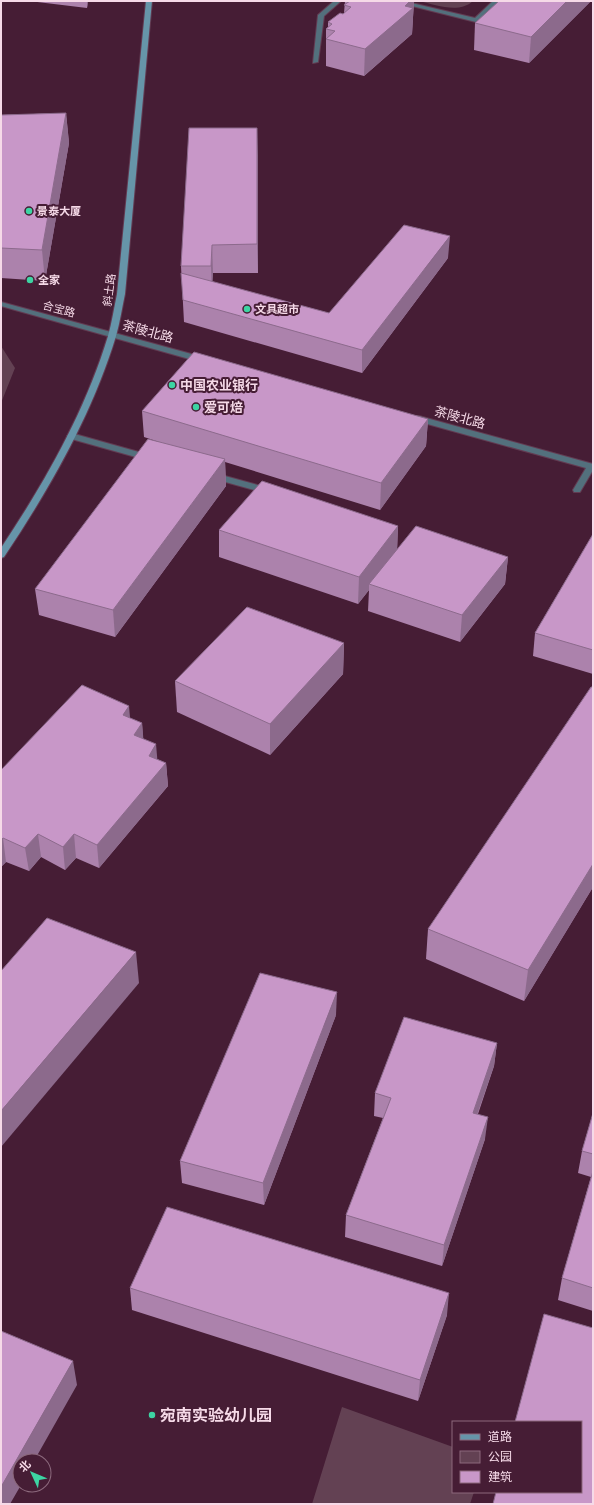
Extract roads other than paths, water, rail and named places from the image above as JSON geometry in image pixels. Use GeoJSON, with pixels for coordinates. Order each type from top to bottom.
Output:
{"type":"FeatureCollection","features":[{"type":"Feature","properties":{"kind":"main road","name":"斜土路"},"geometry":{"type":"LineString","coordinates":[[1,555],[20,526],[71,436],[93,388],[112,335],[120,294],[149,1]]}},
{"type":"Feature","properties":{"kind":"street"},"geometry":{"type":"LineString","coordinates":[[315,62],[320,15],[338,1]]}},
{"type":"Feature","properties":{"kind":"street"},"geometry":{"type":"LineString","coordinates":[[395,1],[476,20],[497,1]]}},
{"type":"Feature","properties":{"kind":"street","name":"合宝路"},"geometry":{"type":"LineString","coordinates":[[1,304],[112,335]]}},
{"type":"Feature","properties":{"kind":"street","name":"茶陵北路"},"geometry":{"type":"LineString","coordinates":[[112,335],[211,362]]}},
{"type":"Feature","properties":{"kind":"street","name":"茶陵北路"},"geometry":{"type":"LineString","coordinates":[[409,416],[592,467]]}},
{"type":"Feature","properties":{"kind":"street"},"geometry":{"type":"LineString","coordinates":[[71,436],[161,461]]}},
{"type":"Feature","properties":{"kind":"street"},"geometry":{"type":"LineString","coordinates":[[576,490],[592,467]]}},
{"type":"Feature","properties":{"kind":"street"},"geometry":{"type":"LineString","coordinates":[[205,473],[258,488]]}},
{"type":"Feature","properties":{"kind":"place","name":"景泰大厦"},"geometry":{"type":"Point","coordinates":[29,211]}},
{"type":"Feature","properties":{"kind":"place","name":"全家"},"geometry":{"type":"Point","coordinates":[30,280]}},
{"type":"Feature","properties":{"kind":"place","name":"文具超市"},"geometry":{"type":"Point","coordinates":[247,309]}},
{"type":"Feature","properties":{"kind":"place","name":"中国农业银行"},"geometry":{"type":"Point","coordinates":[172,385]}},
{"type":"Feature","properties":{"kind":"place","name":"爱可焙"},"geometry":{"type":"Point","coordinates":[196,407]}},
{"type":"Feature","properties":{"kind":"place","name":"宛南实验幼儿园"},"geometry":{"type":"Point","coordinates":[152,1415]}}]}
